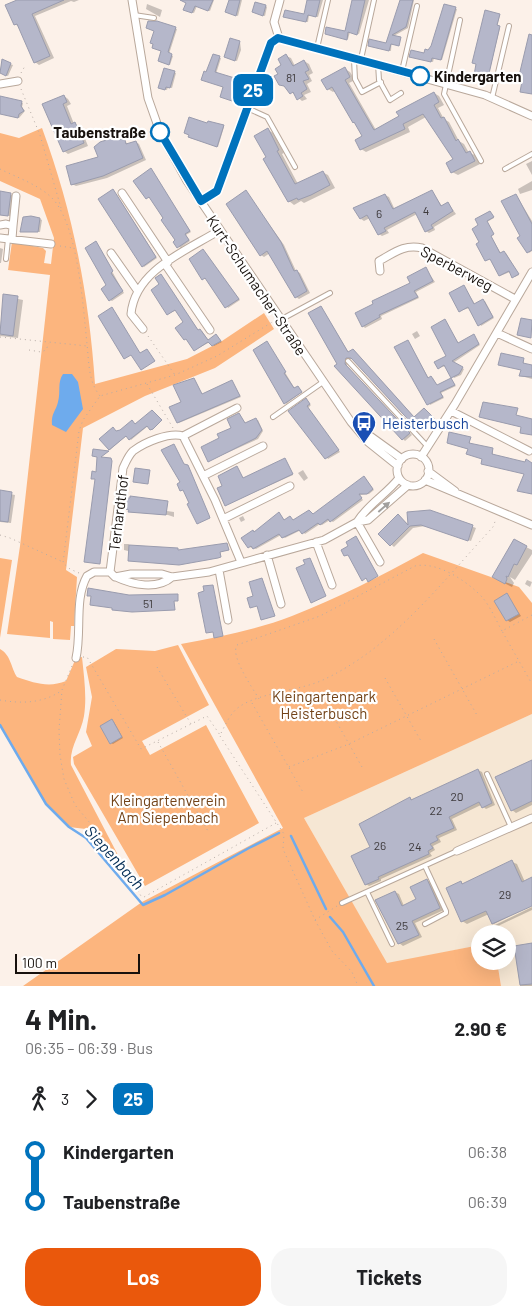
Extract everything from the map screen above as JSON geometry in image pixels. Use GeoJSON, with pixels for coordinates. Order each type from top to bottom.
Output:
{"type":"FeatureCollection","features":[{"type":"Feature","properties":{"kind":"street","name":"Kurt-Schumacher-Straße"},"geometry":{"type":"LineString","coordinates":[[132,0],[148,98],[160,132],[220,230],[351,422],[368,442],[398,466]]}},
{"type":"Feature","properties":{"kind":"street"},"geometry":{"type":"LineString","coordinates":[[278,38],[274,22],[280,0]]}},
{"type":"Feature","properties":{"kind":"street"},"geometry":{"type":"LineString","coordinates":[[201,201],[217,191],[271,43],[278,38],[358,58],[444,83],[492,98],[532,116]]}},
{"type":"Feature","properties":{"kind":"street"},"geometry":{"type":"LineString","coordinates":[[0,84],[18,80]]}},
{"type":"Feature","properties":{"kind":"street"},"geometry":{"type":"LineString","coordinates":[[122,193],[210,330]]}},
{"type":"Feature","properties":{"kind":"street"},"geometry":{"type":"LineString","coordinates":[[10,239],[16,196]]}},
{"type":"Feature","properties":{"kind":"street"},"geometry":{"type":"LineString","coordinates":[[0,225],[13,226]]}},
{"type":"Feature","properties":{"kind":"street"},"geometry":{"type":"LineString","coordinates":[[143,329],[131,314],[132,300],[144,280],[167,263],[220,230]]}},
{"type":"Feature","properties":{"kind":"street"},"geometry":{"type":"LineString","coordinates":[[0,238],[51,244]]}},
{"type":"Feature","properties":{"kind":"street","name":"Sperberweg"},"geometry":{"type":"LineString","coordinates":[[380,271],[379,261],[404,247],[422,248],[516,299]]}},
{"type":"Feature","properties":{"kind":"street"},"geometry":{"type":"LineString","coordinates":[[111,253],[137,290]]}},
{"type":"Feature","properties":{"kind":"street"},"geometry":{"type":"LineString","coordinates":[[421,457],[451,411],[532,272]]}},
{"type":"Feature","properties":{"kind":"street"},"geometry":{"type":"LineString","coordinates":[[497,333],[532,349]]}},
{"type":"Feature","properties":{"kind":"street","name":"Terhardthof"},"geometry":{"type":"LineString","coordinates":[[113,574],[123,468],[126,459],[139,448],[169,436],[180,436],[237,408]]}},
{"type":"Feature","properties":{"kind":"street"},"geometry":{"type":"LineString","coordinates":[[451,411],[529,451]]}},
{"type":"Feature","properties":{"kind":"street","name":"Kurt-Schumacher-Straße"},"geometry":{"type":"LineString","coordinates":[[351,422],[402,459]]}},
{"type":"Feature","properties":{"kind":"street"},"geometry":{"type":"LineString","coordinates":[[180,436],[223,518],[241,562]]}},
{"type":"Feature","properties":{"kind":"street"},"geometry":{"type":"LineString","coordinates":[[202,476],[263,446]]}},
{"type":"Feature","properties":{"kind":"street"},"geometry":{"type":"LineString","coordinates":[[411,454],[421,457],[426,463],[428,471],[425,480],[420,484],[408,485],[399,478],[398,466],[402,459],[411,454]]}},
{"type":"Feature","properties":{"kind":"street"},"geometry":{"type":"LineString","coordinates":[[428,471],[464,496]]}},
{"type":"Feature","properties":{"kind":"street","name":"Terhardthof"},"geometry":{"type":"LineString","coordinates":[[357,522],[363,512],[385,494],[399,478]]}},
{"type":"Feature","properties":{"kind":"street"},"geometry":{"type":"LineString","coordinates":[[425,480],[532,526]]}},
{"type":"Feature","properties":{"kind":"street","name":"Terhardthof"},"geometry":{"type":"LineString","coordinates":[[113,574],[132,585],[164,584],[172,578],[219,570],[241,562],[316,542],[343,531],[357,522],[368,520],[408,485]]}},
{"type":"Feature","properties":{"kind":"street"},"geometry":{"type":"LineString","coordinates":[[223,518],[290,486]]}},
{"type":"Feature","properties":{"kind":"street"},"geometry":{"type":"LineString","coordinates":[[357,522],[380,562]]}},
{"type":"Feature","properties":{"kind":"street"},"geometry":{"type":"LineString","coordinates":[[316,542],[332,584]]}},
{"type":"Feature","properties":{"kind":"street"},"geometry":{"type":"LineString","coordinates":[[267,555],[281,604]]}},
{"type":"Feature","properties":{"kind":"street"},"geometry":{"type":"LineString","coordinates":[[219,570],[228,620]]}},
{"type":"Feature","properties":{"kind":"street","name":"Terhardthof"},"geometry":{"type":"LineString","coordinates":[[87,576],[94,572],[162,574],[172,578]]}},
{"type":"Feature","properties":{"kind":"street"},"geometry":{"type":"LineString","coordinates":[[76,658],[79,645],[81,588],[87,576]]}},
{"type":"Feature","properties":{"kind":"street"},"geometry":{"type":"LineString","coordinates":[[457,851],[532,818]]}},
{"type":"Feature","properties":{"kind":"lane"},"geometry":{"type":"LineString","coordinates":[[317,48],[328,0]]}},
{"type":"Feature","properties":{"kind":"lane"},"geometry":{"type":"LineString","coordinates":[[374,0],[358,58],[356,79],[362,92],[381,82]]}},
{"type":"Feature","properties":{"kind":"lane"},"geometry":{"type":"LineString","coordinates":[[402,71],[417,6]]}},
{"type":"Feature","properties":{"kind":"lane"},"geometry":{"type":"LineString","coordinates":[[134,15],[154,18]]}},
{"type":"Feature","properties":{"kind":"lane"},"geometry":{"type":"LineString","coordinates":[[460,20],[444,83],[444,94],[481,161]]}},
{"type":"Feature","properties":{"kind":"lane"},"geometry":{"type":"LineString","coordinates":[[492,98],[509,26]]}},
{"type":"Feature","properties":{"kind":"lane"},"geometry":{"type":"LineString","coordinates":[[378,64],[381,82],[390,100],[402,93]]}},
{"type":"Feature","properties":{"kind":"lane"},"geometry":{"type":"LineString","coordinates":[[247,108],[267,117],[295,167]]}},
{"type":"Feature","properties":{"kind":"lane"},"geometry":{"type":"LineString","coordinates":[[505,169],[532,154]]}},
{"type":"Feature","properties":{"kind":"lane"},"geometry":{"type":"LineString","coordinates":[[6,259],[10,239]]}},
{"type":"Feature","properties":{"kind":"lane"},"geometry":{"type":"LineString","coordinates":[[280,319],[330,293]]}},
{"type":"Feature","properties":{"kind":"lane"},"geometry":{"type":"LineString","coordinates":[[348,361],[428,447]]}},
{"type":"Feature","properties":{"kind":"lane"},"geometry":{"type":"LineString","coordinates":[[273,417],[324,382]]}},
{"type":"Feature","properties":{"kind":"lane"},"geometry":{"type":"LineString","coordinates":[[487,774],[512,827]]}},
{"type":"Feature","properties":{"kind":"lane"},"geometry":{"type":"LineString","coordinates":[[342,903],[457,851]]}},
{"type":"Feature","properties":{"kind":"lane"},"geometry":{"type":"LineString","coordinates":[[424,924],[446,914],[425,866]]}},
{"type":"Feature","properties":{"kind":"lane"},"geometry":{"type":"LineString","coordinates":[[367,892],[392,944]]}},
{"type":"Feature","properties":{"kind":"path"},"geometry":{"type":"LineString","coordinates":[[25,66],[18,80],[40,135],[74,248],[91,381],[100,396]]}},
{"type":"Feature","properties":{"kind":"path"},"geometry":{"type":"LineString","coordinates":[[0,170],[50,196],[62,209]]}},
{"type":"Feature","properties":{"kind":"path"},"geometry":{"type":"LineString","coordinates":[[51,244],[74,248]]}},
{"type":"Feature","properties":{"kind":"path"},"geometry":{"type":"LineString","coordinates":[[63,563],[79,431],[83,420],[100,396],[175,375],[217,356],[280,319]]}},
{"type":"Feature","properties":{"kind":"path"},"geometry":{"type":"LineString","coordinates":[[143,329],[175,375]]}},
{"type":"Feature","properties":{"kind":"path"},"geometry":{"type":"LineString","coordinates":[[0,337],[87,346]]}},
{"type":"Feature","properties":{"kind":"path"},"geometry":{"type":"LineString","coordinates":[[29,350],[41,352],[46,350],[49,343]]}},
{"type":"Feature","properties":{"kind":"path"},"geometry":{"type":"LineString","coordinates":[[147,384],[180,436]]}},
{"type":"Feature","properties":{"kind":"path"},"geometry":{"type":"LineString","coordinates":[[220,735],[239,707],[259,699],[324,680],[351,665],[381,642],[413,614],[493,527],[499,511]]}},
{"type":"Feature","properties":{"kind":"path"},"geometry":{"type":"LineString","coordinates":[[0,535],[10,538],[87,576]]}},
{"type":"Feature","properties":{"kind":"path"},"geometry":{"type":"LineString","coordinates":[[259,699],[236,657],[234,648],[236,644],[320,616],[415,566],[424,564],[450,573],[482,597],[532,684]]}},
{"type":"Feature","properties":{"kind":"path"},"geometry":{"type":"LineString","coordinates":[[502,631],[532,615]]}},
{"type":"Feature","properties":{"kind":"path"},"geometry":{"type":"LineString","coordinates":[[434,639],[478,717]]}},
{"type":"Feature","properties":{"kind":"path"},"geometry":{"type":"LineString","coordinates":[[276,823],[144,897],[140,896],[120,859],[75,805],[64,779],[60,755],[59,730],[62,690],[76,658],[87,657],[141,749],[207,716],[284,834],[283,849],[315,920],[332,950],[352,972],[358,986]]}},
{"type":"Feature","properties":{"kind":"path"},"geometry":{"type":"LineString","coordinates":[[289,767],[349,744],[519,662]]}},
{"type":"Feature","properties":{"kind":"path"},"geometry":{"type":"LineString","coordinates":[[157,667],[191,724]]}},
{"type":"Feature","properties":{"kind":"path"},"geometry":{"type":"LineString","coordinates":[[385,678],[421,741]]}},
{"type":"Feature","properties":{"kind":"path"},"geometry":{"type":"LineString","coordinates":[[0,700],[20,703],[51,697],[62,690]]}},
{"type":"Feature","properties":{"kind":"path"},"geometry":{"type":"LineString","coordinates":[[252,702],[304,794]]}},
{"type":"Feature","properties":{"kind":"path"},"geometry":{"type":"LineString","coordinates":[[327,705],[362,767]]}},
{"type":"Feature","properties":{"kind":"path"},"geometry":{"type":"LineString","coordinates":[[157,741],[209,833]]}},
{"type":"Feature","properties":{"kind":"path"},"geometry":{"type":"LineString","coordinates":[[315,920],[342,903]]}},
{"type":"Feature","properties":{"kind":"shaded area"},"geometry":{"type":"Polygon","coordinates":[[[532,714],[532,986],[501,986],[498,970],[516,970],[516,925],[471,925],[471,947],[387,964],[304,818],[532,714]]]}},
{"type":"Feature","properties":{"kind":"green space"},"geometry":{"type":"Polygon","coordinates":[[[42,128],[63,191],[78,254],[89,318],[95,384],[187,359],[222,341],[264,313],[274,329],[215,368],[145,396],[83,428],[66,570],[77,577],[74,626],[71,626],[70,640],[53,639],[53,622],[50,621],[50,638],[7,634],[20,546],[50,275],[8,270],[12,242],[43,248],[46,251],[44,263],[51,264],[54,238],[40,199],[0,181],[0,133],[19,138],[42,128]]]}},
{"type":"Feature","properties":{"kind":"green space","name":"Kleingartenpark Heisterbusch"},"geometry":{"type":"Polygon","coordinates":[[[423,553],[519,587],[532,603],[532,714],[304,818],[387,963],[471,947],[471,970],[498,970],[501,986],[23,986],[142,902],[283,828],[181,644],[223,636],[278,621],[326,602],[423,553]]]}},
{"type":"Feature","properties":{"kind":"green space"},"geometry":{"type":"Polygon","coordinates":[[[0,558],[12,560],[0,638],[0,558]]]}},
{"type":"Feature","properties":{"kind":"green space","name":"Kleingartenverein Am Siepenbach"},"geometry":{"type":"Polygon","coordinates":[[[178,645],[209,705],[142,741],[150,755],[206,725],[259,823],[145,886],[74,764],[73,757],[92,746],[86,732],[92,697],[86,667],[116,649],[155,651],[178,645]]]}},
{"type":"Feature","properties":{"kind":"green space"},"geometry":{"type":"Polygon","coordinates":[[[0,649],[9,658],[17,677],[42,684],[66,681],[76,658],[82,657],[85,709],[73,746],[71,765],[120,859],[94,830],[69,827],[46,804],[0,725],[0,649]]]}},
{"type":"Feature","properties":{"kind":"water"},"geometry":{"type":"Polygon","coordinates":[[[63,374],[72,374],[78,382],[83,409],[66,432],[52,425],[63,374]]]}},
{"type":"Feature","properties":{"kind":"building"},"geometry":{"type":"Polygon","coordinates":[[[17,0],[64,0],[32,14],[50,56],[34,63],[17,24],[14,25],[5,5],[17,0]]]}},
{"type":"Feature","properties":{"kind":"building"},"geometry":{"type":"Polygon","coordinates":[[[180,0],[213,0],[208,11],[195,6],[192,13],[183,10],[186,3],[180,0]]]}},
{"type":"Feature","properties":{"kind":"building"},"geometry":{"type":"Polygon","coordinates":[[[229,0],[240,0],[236,16],[225,12],[229,0]]]}},
{"type":"Feature","properties":{"kind":"building"},"geometry":{"type":"Polygon","coordinates":[[[307,0],[320,0],[316,17],[308,15],[306,22],[283,17],[285,10],[304,14],[307,0]]]}},
{"type":"Feature","properties":{"kind":"building"},"geometry":{"type":"Polygon","coordinates":[[[352,0],[365,0],[357,35],[348,32],[347,40],[325,34],[326,27],[345,31],[352,0]]]}},
{"type":"Feature","properties":{"kind":"building"},"geometry":{"type":"Polygon","coordinates":[[[400,0],[413,0],[406,27],[392,35],[401,37],[399,46],[391,44],[389,51],[368,46],[369,39],[386,43],[400,0]]]}},
{"type":"Feature","properties":{"kind":"building"},"geometry":{"type":"Polygon","coordinates":[[[255,2],[266,5],[263,16],[252,12],[255,2]]]}},
{"type":"Feature","properties":{"kind":"building"},"geometry":{"type":"Polygon","coordinates":[[[444,4],[456,7],[441,60],[432,58],[431,62],[409,57],[411,50],[424,53],[425,49],[428,50],[431,46],[444,4]]]}},
{"type":"Feature","properties":{"kind":"building"},"geometry":{"type":"Polygon","coordinates":[[[485,10],[500,14],[497,25],[500,26],[488,78],[474,75],[476,64],[472,63],[485,10]]]}},
{"type":"Feature","properties":{"kind":"building"},"geometry":{"type":"Polygon","coordinates":[[[148,21],[157,21],[176,27],[168,52],[172,54],[169,65],[158,61],[161,51],[152,48],[153,44],[150,43],[154,31],[146,28],[148,21]]]}},
{"type":"Feature","properties":{"kind":"building"},"geometry":{"type":"Polygon","coordinates":[[[529,34],[532,35],[532,94],[520,92],[522,81],[518,80],[529,34]]]}},
{"type":"Feature","properties":{"kind":"building"},"geometry":{"type":"Polygon","coordinates":[[[230,38],[240,41],[235,61],[224,57],[230,38]]]}},
{"type":"Feature","properties":{"kind":"building"},"geometry":{"type":"Polygon","coordinates":[[[213,54],[220,56],[215,72],[238,79],[232,101],[220,97],[223,87],[201,80],[213,54]]]}},
{"type":"Feature","properties":{"kind":"building"},"geometry":{"type":"Polygon","coordinates":[[[286,54],[293,66],[304,60],[309,70],[305,72],[309,79],[303,81],[307,89],[301,93],[303,96],[297,100],[293,92],[290,94],[284,86],[279,85],[274,76],[278,74],[275,69],[281,65],[278,59],[286,54]]]}},
{"type":"Feature","properties":{"kind":"building"},"geometry":{"type":"Polygon","coordinates":[[[2,59],[11,63],[6,76],[0,73],[2,59]]]}},
{"type":"Feature","properties":{"kind":"building"},"geometry":{"type":"Polygon","coordinates":[[[345,67],[350,77],[345,80],[374,130],[399,116],[396,112],[434,92],[439,102],[434,105],[441,118],[444,117],[456,141],[458,139],[466,153],[470,151],[475,161],[451,173],[446,163],[453,159],[423,114],[403,124],[405,129],[360,150],[355,140],[362,136],[332,87],[327,90],[321,80],[345,67]]]}},
{"type":"Feature","properties":{"kind":"building"},"geometry":{"type":"Polygon","coordinates":[[[164,68],[175,71],[170,88],[166,87],[165,90],[158,88],[164,68]]]}},
{"type":"Feature","properties":{"kind":"building"},"geometry":{"type":"Polygon","coordinates":[[[64,95],[67,102],[63,104],[71,124],[75,122],[84,143],[63,152],[42,104],[64,95]]]}},
{"type":"Feature","properties":{"kind":"building"},"geometry":{"type":"Polygon","coordinates":[[[0,96],[22,101],[21,106],[24,111],[19,114],[18,118],[0,114],[0,96]]]}},
{"type":"Feature","properties":{"kind":"building"},"geometry":{"type":"Polygon","coordinates":[[[189,117],[207,123],[208,121],[224,125],[217,147],[188,137],[189,135],[184,133],[189,117]]]}},
{"type":"Feature","properties":{"kind":"building"},"geometry":{"type":"Polygon","coordinates":[[[268,128],[279,150],[277,151],[295,184],[323,171],[330,185],[311,195],[288,202],[263,159],[266,157],[254,136],[268,128]]]}},
{"type":"Feature","properties":{"kind":"building"},"geometry":{"type":"Polygon","coordinates":[[[113,138],[125,140],[126,144],[136,141],[143,158],[103,176],[71,185],[66,166],[98,157],[94,147],[100,142],[113,138]]]}},
{"type":"Feature","properties":{"kind":"building"},"geometry":{"type":"Polygon","coordinates":[[[151,168],[190,231],[185,234],[189,240],[177,248],[173,242],[175,240],[161,220],[163,218],[149,197],[146,199],[133,181],[151,168]]]}},
{"type":"Feature","properties":{"kind":"building"},"geometry":{"type":"Polygon","coordinates":[[[113,189],[156,257],[142,267],[98,199],[113,189]]]}},
{"type":"Feature","properties":{"kind":"building"},"geometry":{"type":"Polygon","coordinates":[[[246,190],[281,242],[294,271],[297,270],[307,291],[295,298],[267,251],[260,256],[226,204],[246,190]]]}},
{"type":"Feature","properties":{"kind":"building"},"geometry":{"type":"Polygon","coordinates":[[[432,190],[441,206],[448,202],[453,211],[431,225],[433,228],[425,232],[415,212],[384,228],[386,231],[378,235],[367,215],[360,219],[353,208],[385,194],[393,209],[432,190]]]}},
{"type":"Feature","properties":{"kind":"building"},"geometry":{"type":"Polygon","coordinates":[[[0,191],[11,193],[8,216],[0,215],[0,191]]]}},
{"type":"Feature","properties":{"kind":"building"},"geometry":{"type":"Polygon","coordinates":[[[516,194],[532,224],[532,250],[527,253],[517,238],[520,236],[501,201],[516,194]]]}},
{"type":"Feature","properties":{"kind":"building"},"geometry":{"type":"Polygon","coordinates":[[[490,211],[494,217],[487,221],[494,234],[491,236],[500,253],[504,251],[519,274],[512,278],[509,271],[499,276],[490,259],[485,261],[476,244],[479,242],[472,229],[478,225],[475,219],[490,211]]]}},
{"type":"Feature","properties":{"kind":"building"},"geometry":{"type":"Polygon","coordinates":[[[23,217],[40,218],[38,232],[20,232],[23,217]]]}},
{"type":"Feature","properties":{"kind":"building"},"geometry":{"type":"Polygon","coordinates":[[[96,241],[113,271],[111,273],[123,291],[109,301],[101,289],[106,285],[85,248],[96,241]]]}},
{"type":"Feature","properties":{"kind":"building"},"geometry":{"type":"Polygon","coordinates":[[[203,249],[239,299],[225,308],[205,278],[202,280],[189,259],[203,249]]]}},
{"type":"Feature","properties":{"kind":"building"},"geometry":{"type":"Polygon","coordinates":[[[426,267],[433,281],[414,291],[418,297],[379,315],[380,317],[362,327],[355,313],[373,304],[372,301],[410,283],[407,277],[426,267]]]}},
{"type":"Feature","properties":{"kind":"building"},"geometry":{"type":"Polygon","coordinates":[[[161,274],[198,330],[200,329],[208,340],[216,334],[221,341],[212,346],[208,342],[194,351],[186,339],[184,340],[175,328],[183,322],[175,310],[167,315],[151,290],[159,284],[155,278],[161,274]]]}},
{"type":"Feature","properties":{"kind":"building"},"geometry":{"type":"Polygon","coordinates":[[[464,285],[474,304],[483,299],[493,317],[478,326],[468,307],[459,312],[449,293],[464,285]]]}},
{"type":"Feature","properties":{"kind":"building"},"geometry":{"type":"Polygon","coordinates":[[[3,294],[18,296],[13,336],[0,334],[3,294]]]}},
{"type":"Feature","properties":{"kind":"building"},"geometry":{"type":"Polygon","coordinates":[[[321,306],[348,352],[353,349],[414,417],[424,408],[434,418],[429,423],[426,420],[417,429],[351,358],[346,358],[345,364],[410,433],[402,440],[334,366],[337,364],[308,313],[321,306]]]}},
{"type":"Feature","properties":{"kind":"building"},"geometry":{"type":"Polygon","coordinates":[[[112,307],[140,353],[147,349],[155,361],[141,370],[131,355],[124,359],[98,316],[112,307]]]}},
{"type":"Feature","properties":{"kind":"building"},"geometry":{"type":"Polygon","coordinates":[[[521,318],[532,320],[531,338],[517,335],[521,318]]]}},
{"type":"Feature","properties":{"kind":"building"},"geometry":{"type":"Polygon","coordinates":[[[445,319],[458,343],[474,334],[479,344],[452,361],[463,367],[459,374],[451,378],[444,365],[438,369],[434,362],[446,356],[431,327],[445,319]]]}},
{"type":"Feature","properties":{"kind":"building"},"geometry":{"type":"Polygon","coordinates":[[[408,340],[428,378],[431,376],[437,385],[451,378],[455,385],[440,392],[443,397],[427,405],[394,347],[408,340]]]}},
{"type":"Feature","properties":{"kind":"building"},"geometry":{"type":"Polygon","coordinates":[[[267,341],[294,388],[298,386],[302,392],[284,404],[253,350],[267,341]]]}},
{"type":"Feature","properties":{"kind":"building"},"geometry":{"type":"Polygon","coordinates":[[[501,353],[524,358],[523,363],[532,365],[532,377],[519,376],[521,370],[498,365],[501,353]]]}},
{"type":"Feature","properties":{"kind":"building"},"geometry":{"type":"Polygon","coordinates":[[[194,378],[202,394],[232,380],[240,396],[177,423],[169,407],[181,402],[173,385],[194,378]]]}},
{"type":"Feature","properties":{"kind":"building"},"geometry":{"type":"Polygon","coordinates":[[[306,398],[310,404],[307,406],[339,450],[325,459],[288,411],[306,398]]]}},
{"type":"Feature","properties":{"kind":"building"},"geometry":{"type":"Polygon","coordinates":[[[483,402],[518,408],[516,415],[532,419],[532,435],[520,433],[521,427],[479,417],[483,402]]]}},
{"type":"Feature","properties":{"kind":"building"},"geometry":{"type":"Polygon","coordinates":[[[152,410],[162,420],[153,429],[150,430],[147,426],[129,440],[126,436],[109,450],[99,439],[113,427],[116,431],[120,430],[132,420],[135,424],[152,410]]]}},
{"type":"Feature","properties":{"kind":"building"},"geometry":{"type":"Polygon","coordinates":[[[239,413],[245,423],[256,418],[262,430],[256,438],[208,462],[201,447],[219,438],[217,434],[231,428],[227,419],[239,413]]]}},
{"type":"Feature","properties":{"kind":"building"},"geometry":{"type":"Polygon","coordinates":[[[449,432],[471,437],[469,443],[493,448],[492,454],[525,462],[526,459],[532,463],[532,494],[517,491],[524,474],[481,464],[482,459],[466,454],[468,449],[447,443],[449,432]]]}},
{"type":"Feature","properties":{"kind":"building"},"geometry":{"type":"Polygon","coordinates":[[[174,444],[184,464],[188,465],[210,518],[197,524],[187,504],[189,503],[183,490],[180,491],[177,484],[180,482],[161,450],[174,444]]]}},
{"type":"Feature","properties":{"kind":"building"},"geometry":{"type":"Polygon","coordinates":[[[93,449],[109,451],[101,457],[111,458],[112,461],[100,564],[84,562],[95,479],[91,479],[92,471],[96,472],[97,457],[92,456],[93,449]]]}},
{"type":"Feature","properties":{"kind":"building"},"geometry":{"type":"Polygon","coordinates":[[[285,458],[293,474],[225,506],[217,488],[222,486],[218,476],[237,466],[243,478],[285,458]]]}},
{"type":"Feature","properties":{"kind":"building"},"geometry":{"type":"Polygon","coordinates":[[[135,468],[150,470],[148,484],[133,482],[135,468]]]}},
{"type":"Feature","properties":{"kind":"building"},"geometry":{"type":"Polygon","coordinates":[[[364,476],[373,489],[367,494],[359,494],[362,498],[330,522],[328,519],[320,525],[318,523],[302,534],[299,530],[282,538],[279,534],[253,549],[251,546],[248,548],[241,538],[253,530],[254,532],[279,512],[284,520],[290,516],[293,520],[309,510],[313,514],[364,476]]]}},
{"type":"Feature","properties":{"kind":"building"},"geometry":{"type":"Polygon","coordinates":[[[0,490],[12,492],[8,522],[0,521],[0,490]]]}},
{"type":"Feature","properties":{"kind":"building"},"geometry":{"type":"Polygon","coordinates":[[[130,496],[168,501],[166,515],[128,512],[129,510],[125,509],[126,498],[130,498],[130,496]]]}},
{"type":"Feature","properties":{"kind":"building"},"geometry":{"type":"Polygon","coordinates":[[[430,510],[473,525],[468,541],[421,525],[410,526],[390,546],[378,534],[398,514],[408,525],[407,512],[430,510]]]}},
{"type":"Feature","properties":{"kind":"building"},"geometry":{"type":"Polygon","coordinates":[[[356,536],[378,576],[368,582],[366,578],[362,581],[348,555],[344,556],[341,550],[348,546],[346,542],[356,536]]]}},
{"type":"Feature","properties":{"kind":"building"},"geometry":{"type":"Polygon","coordinates":[[[514,539],[527,546],[517,565],[514,564],[508,577],[506,576],[505,584],[492,577],[514,539]]]}},
{"type":"Feature","properties":{"kind":"building"},"geometry":{"type":"Polygon","coordinates":[[[227,543],[229,550],[220,552],[221,557],[218,558],[179,565],[128,561],[129,545],[178,548],[178,550],[227,543]]]}},
{"type":"Feature","properties":{"kind":"building"},"geometry":{"type":"Polygon","coordinates":[[[310,558],[326,596],[311,603],[296,568],[305,564],[303,560],[310,558]]]}},
{"type":"Feature","properties":{"kind":"building"},"geometry":{"type":"Polygon","coordinates":[[[262,578],[275,616],[261,620],[257,606],[250,608],[247,598],[253,596],[249,582],[262,578]]]}},
{"type":"Feature","properties":{"kind":"building"},"geometry":{"type":"Polygon","coordinates":[[[213,585],[223,636],[214,638],[213,632],[206,633],[198,593],[204,591],[203,586],[213,585]]]}},
{"type":"Feature","properties":{"kind":"building"},"geometry":{"type":"Polygon","coordinates":[[[88,588],[129,595],[178,594],[178,601],[174,601],[175,610],[132,612],[112,610],[112,608],[90,605],[91,596],[87,596],[88,588]]]}},
{"type":"Feature","properties":{"kind":"building"},"geometry":{"type":"Polygon","coordinates":[[[507,593],[519,614],[506,621],[494,601],[507,593]]]}},
{"type":"Feature","properties":{"kind":"building"},"geometry":{"type":"Polygon","coordinates":[[[112,719],[122,737],[110,744],[100,726],[112,719]]]}},
{"type":"Feature","properties":{"kind":"building"},"geometry":{"type":"Polygon","coordinates":[[[532,760],[532,801],[511,811],[495,777],[532,760]]]}},
{"type":"Feature","properties":{"kind":"building"},"geometry":{"type":"Polygon","coordinates":[[[478,769],[492,803],[482,808],[479,802],[449,817],[454,828],[436,836],[438,840],[430,844],[433,848],[428,851],[429,854],[378,877],[379,879],[365,885],[351,856],[370,847],[359,824],[410,797],[411,800],[478,769]]]}},
{"type":"Feature","properties":{"kind":"building"},"geometry":{"type":"Polygon","coordinates":[[[512,860],[522,882],[532,877],[532,906],[492,924],[486,911],[461,922],[446,888],[461,881],[462,884],[512,860]]]}},
{"type":"Feature","properties":{"kind":"building"},"geometry":{"type":"Polygon","coordinates":[[[427,879],[440,908],[412,921],[419,935],[398,944],[375,900],[395,891],[402,906],[416,899],[410,887],[427,879]]]}},
{"type":"Feature","properties":{"kind":"building"},"geometry":{"type":"Polygon","coordinates":[[[532,943],[532,984],[520,985],[516,946],[532,943]]]}},
{"type":"Feature","properties":{"kind":"waterway","name":"Siepenbach"},"geometry":{"type":"LineString","coordinates":[[0,725],[46,804],[69,827],[86,838],[143,905],[279,833]]}},
{"type":"Feature","properties":{"kind":"waterway","name":"Siepenbach"},"geometry":{"type":"LineString","coordinates":[[291,836],[326,909]]}},
{"type":"Feature","properties":{"kind":"waterway","name":"Siepenbach"},"geometry":{"type":"LineString","coordinates":[[330,917],[343,932],[374,986]]}},
{"type":"Feature","properties":{"kind":"bus line","name":"25"},"geometry":{"type":"LineString","coordinates":[[160,132],[172,156],[201,201],[217,191],[271,43],[278,38],[420,76]]}},
{"type":"Feature","properties":{"kind":"place","name":"Kindergarten"},"geometry":{"type":"Point","coordinates":[420,76]}},
{"type":"Feature","properties":{"kind":"place","name":"Taubenstraße"},"geometry":{"type":"Point","coordinates":[160,132]}},
{"type":"Feature","properties":{"kind":"place","name":"Heisterbusch"},"geometry":{"type":"Point","coordinates":[364,444]}}]}
